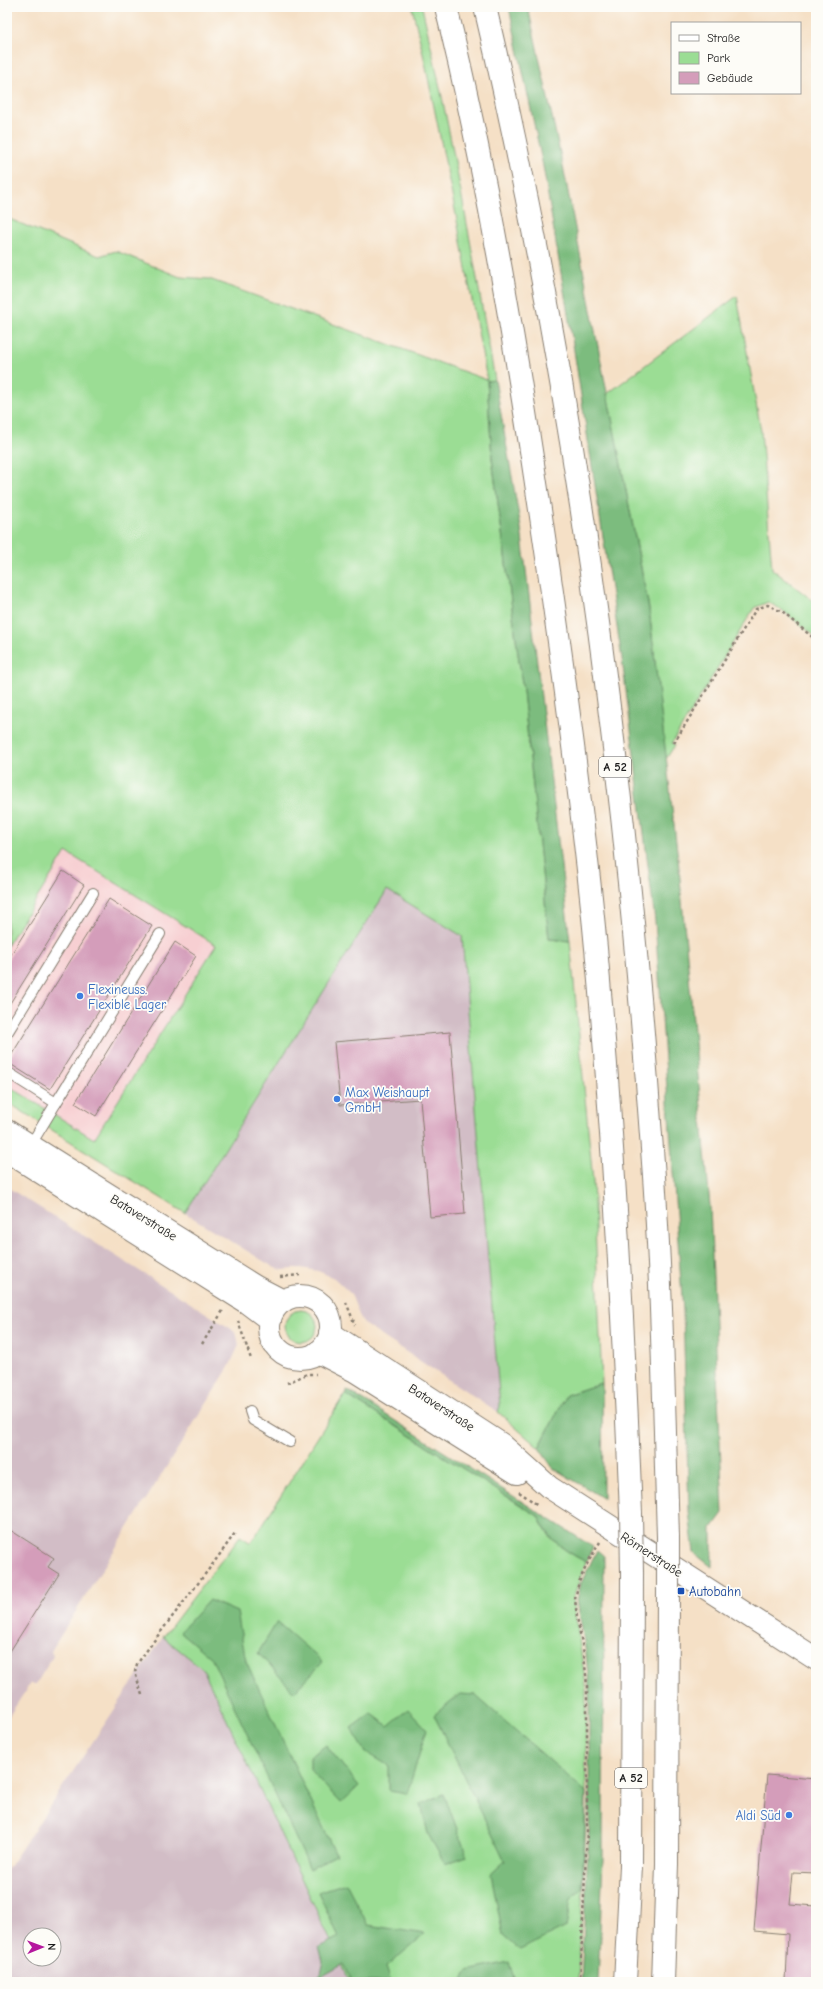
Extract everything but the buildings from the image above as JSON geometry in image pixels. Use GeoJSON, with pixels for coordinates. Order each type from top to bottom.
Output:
{"type":"FeatureCollection","features":[{"type":"Feature","properties":{"kind":"main road","name":"A 52"},"geometry":{"type":"LineString","coordinates":[[446,7],[482,176],[516,348],[563,665],[594,926],[612,1148],[622,1314],[631,1514],[631,1866],[625,1982]]}},
{"type":"Feature","properties":{"kind":"main road","name":"A 52"},"geometry":{"type":"LineString","coordinates":[[486,7],[521,167],[555,344],[603,659],[632,923],[652,1150],[660,1310],[668,1537],[667,1864],[663,1982]]}},
{"type":"Feature","properties":{"kind":"main road","name":"Bataverstraße"},"geometry":{"type":"LineString","coordinates":[[7,1131],[249,1283],[283,1301]]}},
{"type":"Feature","properties":{"kind":"main road","name":"Bataverstraße"},"geometry":{"type":"LineString","coordinates":[[7,1151],[246,1302],[270,1320]]}},
{"type":"Feature","properties":{"kind":"main road"},"geometry":{"type":"LineString","coordinates":[[294,1297],[305,1297],[316,1300],[325,1309],[330,1320],[330,1333],[326,1344],[318,1352],[305,1358],[291,1357],[282,1352],[274,1344],[270,1333],[270,1320],[274,1310],[283,1301],[294,1297]]}},
{"type":"Feature","properties":{"kind":"main road","name":"Bataverstraße"},"geometry":{"type":"LineString","coordinates":[[330,1333],[349,1347],[501,1444],[549,1487],[609,1526]]}},
{"type":"Feature","properties":{"kind":"main road","name":"Bataverstraße"},"geometry":{"type":"LineString","coordinates":[[318,1352],[355,1371],[523,1477],[549,1487]]}},
{"type":"Feature","properties":{"kind":"main road","name":"Römerstraße"},"geometry":{"type":"LineString","coordinates":[[609,1526],[816,1659]]}},
{"type":"Feature","properties":{"kind":"lane"},"geometry":{"type":"LineString","coordinates":[[7,1034],[93,892]]}},
{"type":"Feature","properties":{"kind":"lane"},"geometry":{"type":"LineString","coordinates":[[30,1146],[160,934]]}},
{"type":"Feature","properties":{"kind":"lane"},"geometry":{"type":"LineString","coordinates":[[7,1072],[56,1103]]}},
{"type":"Feature","properties":{"kind":"lane"},"geometry":{"type":"LineString","coordinates":[[250,1411],[253,1420],[290,1442]]}},
{"type":"Feature","properties":{"kind":"path"},"geometry":{"type":"LineString","coordinates":[[674,743],[756,609],[768,605],[775,608],[816,640]]}},
{"type":"Feature","properties":{"kind":"path"},"geometry":{"type":"LineString","coordinates":[[202,1344],[224,1309]]}},
{"type":"Feature","properties":{"kind":"path"},"geometry":{"type":"LineString","coordinates":[[580,1982],[587,1831],[587,1686],[584,1654],[575,1599],[579,1582],[588,1562],[609,1526]]}},
{"type":"Feature","properties":{"kind":"path"},"geometry":{"type":"LineString","coordinates":[[142,1695],[135,1672],[137,1664],[166,1624],[206,1575],[235,1533]]}},
{"type":"Feature","properties":{"kind":"shaded area"},"geometry":{"type":"Polygon","coordinates":[[[66,852],[216,946],[94,1140],[7,1085],[7,946],[66,852]]]}},
{"type":"Feature","properties":{"kind":"shaded area"},"geometry":{"type":"Polygon","coordinates":[[[387,890],[462,936],[500,1407],[498,1412],[365,1325],[361,1320],[351,1294],[334,1278],[318,1271],[301,1268],[283,1270],[275,1268],[185,1213],[387,890]]]}},
{"type":"Feature","properties":{"kind":"shaded area"},"geometry":{"type":"Polygon","coordinates":[[[7,1187],[236,1332],[239,1345],[229,1367],[51,1651],[53,1656],[36,1684],[30,1684],[7,1719],[7,1187]]]}},
{"type":"Feature","properties":{"kind":"shaded area"},"geometry":{"type":"Polygon","coordinates":[[[163,1637],[203,1669],[350,1982],[7,1982],[7,1870],[163,1637]]]}},
{"type":"Feature","properties":{"kind":"green space"},"geometry":{"type":"Polygon","coordinates":[[[412,7],[422,7],[433,53],[461,193],[495,380],[487,381],[492,458],[523,691],[549,939],[570,941],[593,1181],[602,1383],[566,1395],[539,1448],[498,1412],[500,1406],[462,936],[387,890],[185,1213],[7,1102],[7,1085],[94,1139],[216,945],[66,852],[7,946],[7,218],[99,256],[116,251],[180,277],[209,279],[487,380],[455,210],[412,7]]]}},
{"type":"Feature","properties":{"kind":"green space"},"geometry":{"type":"Polygon","coordinates":[[[509,7],[528,7],[564,171],[649,609],[679,868],[710,1206],[723,1513],[712,1528],[712,1567],[694,1553],[689,1512],[683,1311],[655,921],[622,659],[573,344],[543,166],[509,7]]]}},
{"type":"Feature","properties":{"kind":"green space"},"geometry":{"type":"Polygon","coordinates":[[[737,296],[761,431],[772,569],[816,603],[816,637],[782,610],[768,602],[754,608],[672,743],[675,745],[666,759],[649,608],[607,394],[737,296]]]}},
{"type":"Feature","properties":{"kind":"green space"},"geometry":{"type":"Polygon","coordinates":[[[495,380],[521,528],[570,941],[549,939],[523,691],[492,458],[487,381],[495,380]]]}},
{"type":"Feature","properties":{"kind":"green space"},"geometry":{"type":"Polygon","coordinates":[[[301,1310],[310,1313],[314,1317],[317,1326],[314,1335],[310,1339],[301,1342],[292,1339],[288,1335],[285,1326],[288,1317],[292,1313],[301,1310]]]}},
{"type":"Feature","properties":{"kind":"green space"},"geometry":{"type":"Polygon","coordinates":[[[602,1383],[603,1498],[553,1468],[539,1448],[566,1395],[602,1383]]]}},
{"type":"Feature","properties":{"kind":"green space"},"geometry":{"type":"Polygon","coordinates":[[[347,1390],[593,1547],[586,1562],[558,1544],[547,1532],[538,1516],[345,1394],[335,1411],[347,1390]]]}},
{"type":"Feature","properties":{"kind":"green space"},"geometry":{"type":"Polygon","coordinates":[[[345,1394],[538,1516],[542,1525],[557,1544],[586,1562],[573,1598],[586,1685],[586,1831],[578,1982],[350,1982],[203,1669],[163,1637],[240,1536],[251,1543],[345,1394]]]}},
{"type":"Feature","properties":{"kind":"green space"},"geometry":{"type":"Polygon","coordinates":[[[597,1550],[604,1556],[603,1859],[598,1982],[581,1982],[589,1830],[589,1687],[586,1654],[577,1600],[581,1583],[597,1550]]]}},
{"type":"Feature","properties":{"kind":"green space"},"geometry":{"type":"Polygon","coordinates":[[[209,1600],[237,1612],[246,1661],[336,1855],[310,1869],[212,1659],[180,1632],[209,1600]]]}},
{"type":"Feature","properties":{"kind":"green space"},"geometry":{"type":"Polygon","coordinates":[[[277,1622],[323,1662],[294,1692],[258,1653],[277,1622]]]}},
{"type":"Feature","properties":{"kind":"green space"},"geometry":{"type":"Polygon","coordinates":[[[460,1694],[475,1695],[586,1792],[582,1889],[571,1899],[566,1927],[520,1950],[503,1935],[491,1874],[505,1861],[434,1715],[460,1694]]]}},
{"type":"Feature","properties":{"kind":"green space"},"geometry":{"type":"Polygon","coordinates":[[[408,1709],[427,1729],[407,1794],[389,1791],[389,1766],[366,1752],[351,1728],[371,1713],[388,1726],[408,1709]]]}},
{"type":"Feature","properties":{"kind":"green space"},"geometry":{"type":"Polygon","coordinates":[[[326,1745],[359,1786],[341,1803],[310,1770],[310,1757],[326,1745]]]}},
{"type":"Feature","properties":{"kind":"green space"},"geometry":{"type":"Polygon","coordinates":[[[444,1794],[467,1856],[445,1864],[428,1834],[421,1804],[444,1794]]]}},
{"type":"Feature","properties":{"kind":"green space"},"geometry":{"type":"Polygon","coordinates":[[[346,1883],[368,1925],[425,1934],[386,1967],[391,1982],[349,1982],[352,1981],[344,1964],[319,1978],[323,1961],[319,1947],[339,1937],[318,1892],[346,1883]]]}},
{"type":"Feature","properties":{"kind":"green space"},"geometry":{"type":"Polygon","coordinates":[[[509,1962],[515,1982],[462,1982],[467,1971],[509,1962]]]}},
{"type":"Feature","properties":{"kind":"place","name":"Flexineuss. Flexible Lager"},"geometry":{"type":"Point","coordinates":[80,996]}},
{"type":"Feature","properties":{"kind":"place","name":"Max Weishaupt GmbH"},"geometry":{"type":"Point","coordinates":[337,1099]}},
{"type":"Feature","properties":{"kind":"place","name":"Autobahn"},"geometry":{"type":"Point","coordinates":[681,1591]}},
{"type":"Feature","properties":{"kind":"place","name":"Aldi Süd"},"geometry":{"type":"Point","coordinates":[789,1815]}}]}
